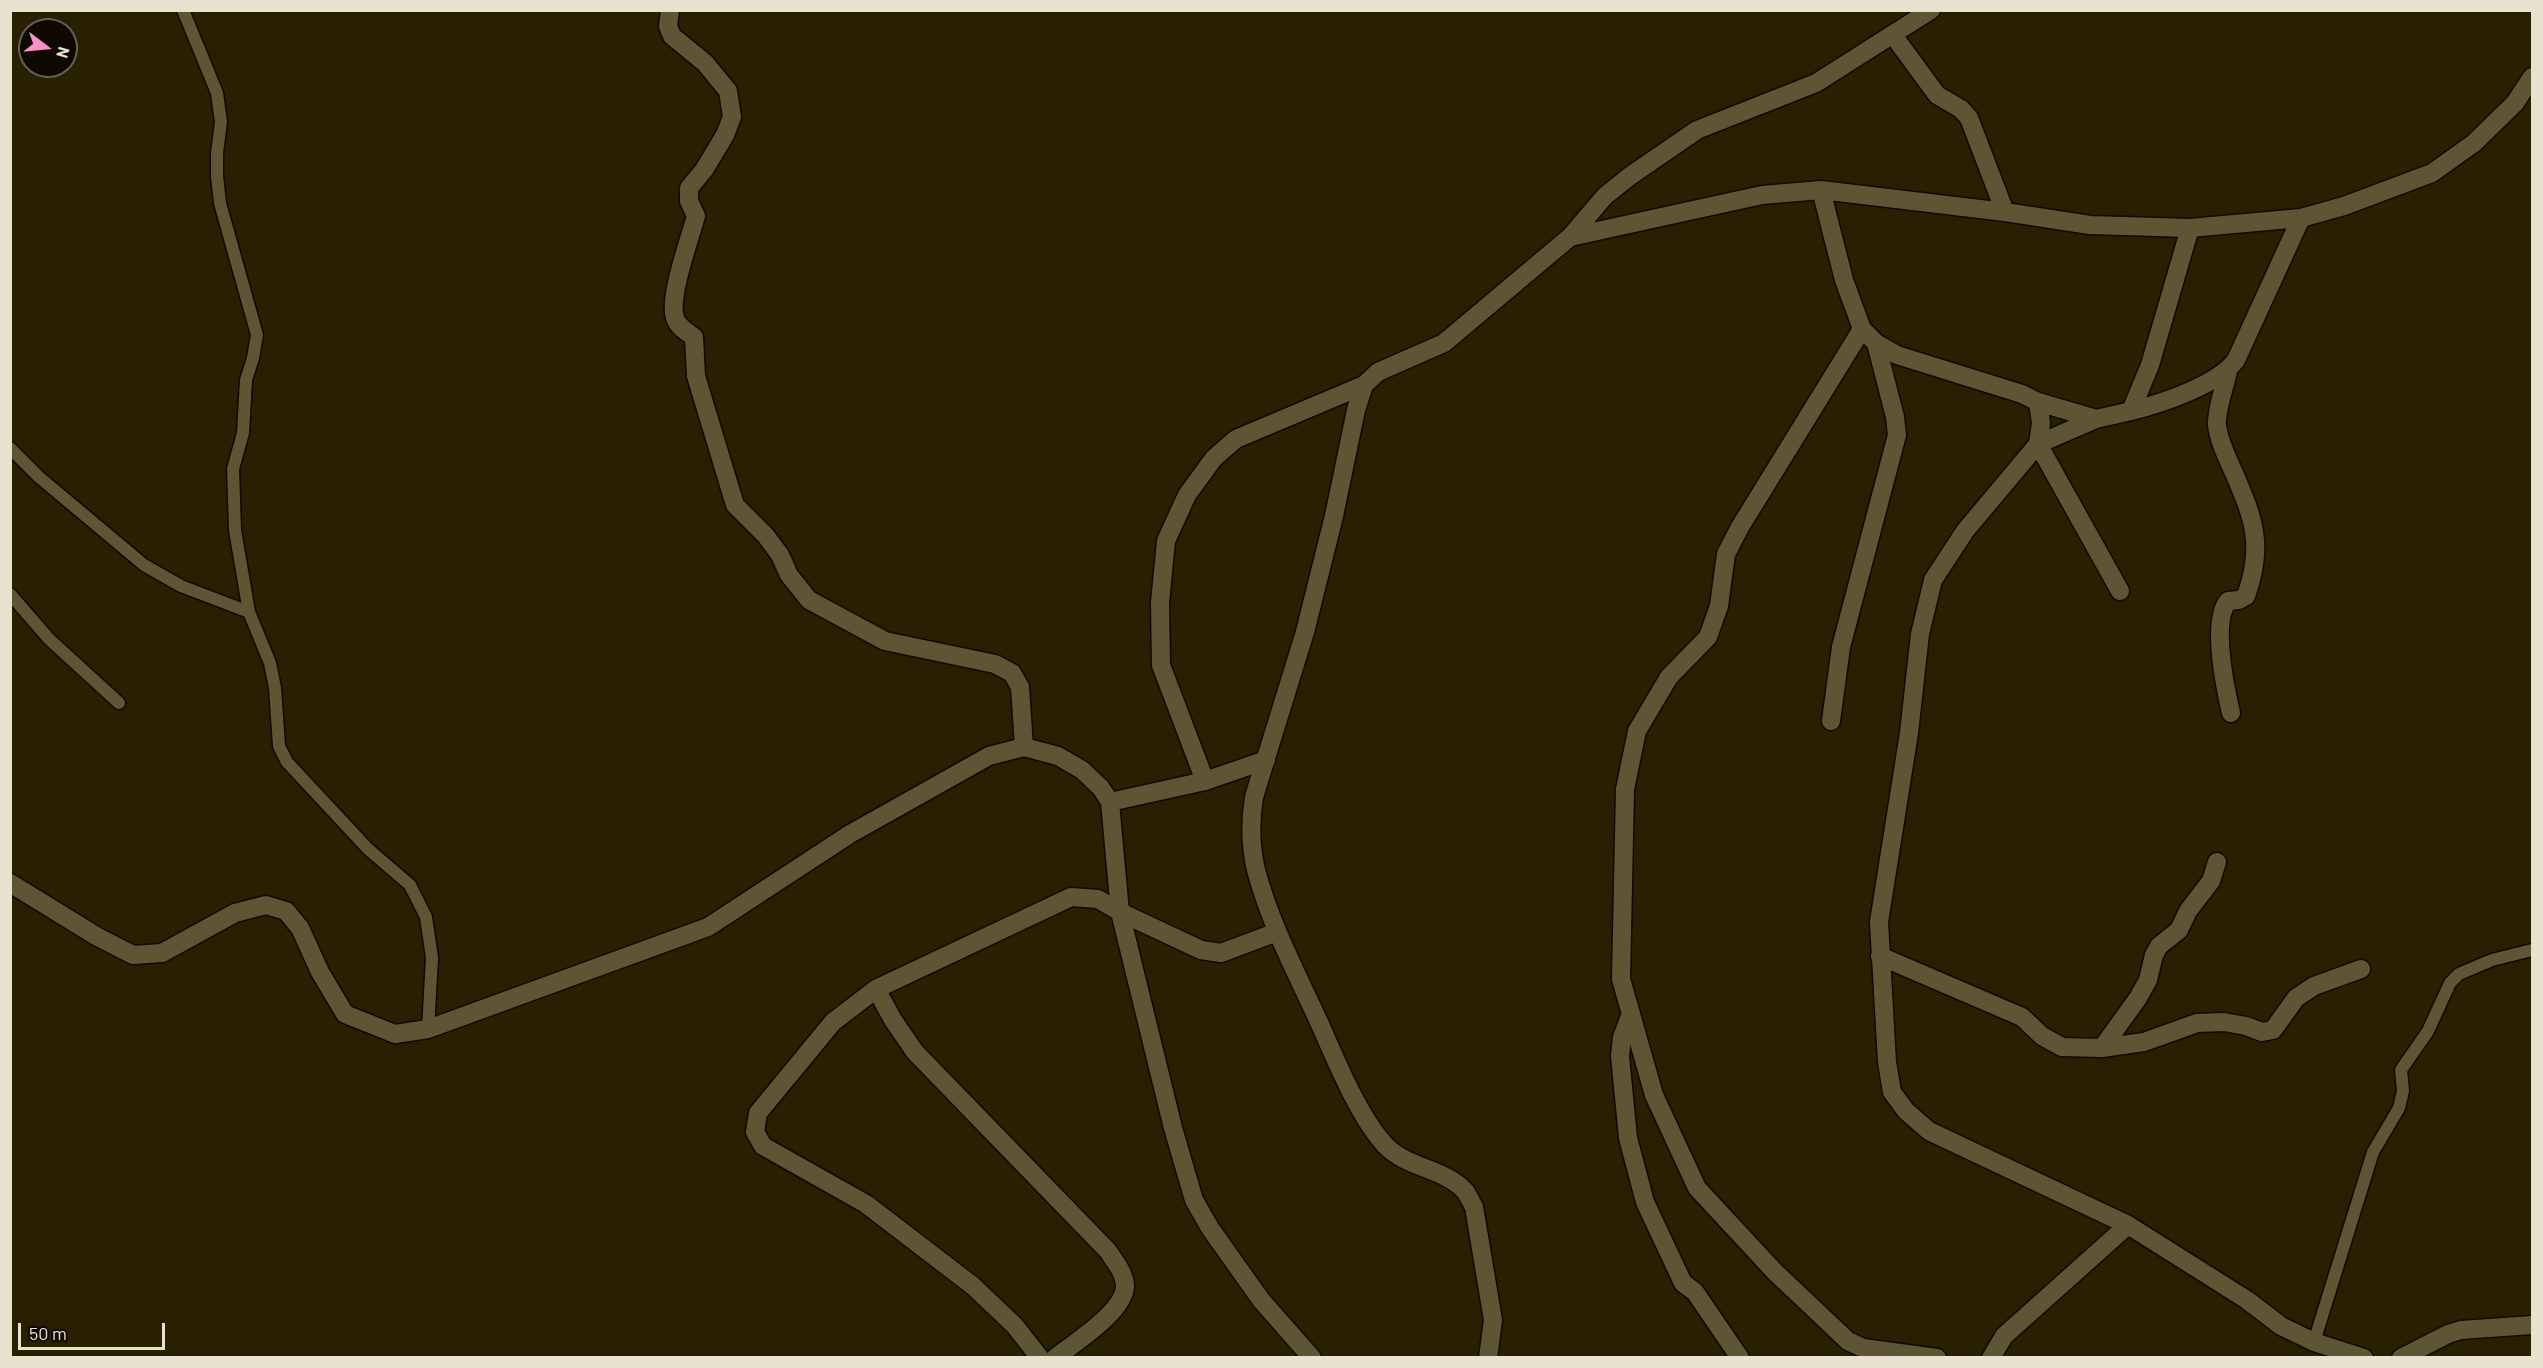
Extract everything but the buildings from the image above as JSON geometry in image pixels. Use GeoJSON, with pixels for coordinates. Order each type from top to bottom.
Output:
{"type":"FeatureCollection","features":[{"type":"Feature","properties":{"kind":"street"},"geometry":{"type":"LineString","coordinates":[[670,10],[668,26],[672,36],[705,63],[728,91],[732,117],[725,135],[704,170],[689,188],[689,201],[696,216],[674,297],[674,316],[678,326],[694,338],[696,376],[735,505],[766,536],[780,555],[789,575],[809,600],[885,641],[995,664],[1012,673],[1020,687],[1024,747]]}},
{"type":"Feature","properties":{"kind":"street"},"geometry":{"type":"LineString","coordinates":[[1205,781],[1161,665],[1160,603],[1166,541],[1187,495],[1214,458],[1236,439],[1364,385],[1378,372],[1444,343],[1570,237],[1613,189],[1696,130],[1816,83],[1931,10]]}},
{"type":"Feature","properties":{"kind":"street"},"geometry":{"type":"LineString","coordinates":[[1893,34],[1937,95],[1961,109],[1969,118],[2005,212]]}},
{"type":"Feature","properties":{"kind":"street"},"geometry":{"type":"LineString","coordinates":[[1570,237],[1762,195],[1821,190],[2005,212],[2090,225],[2190,228],[2301,218],[2344,206],[2432,173],[2474,143],[2515,103],[2532,77]]}},
{"type":"Feature","properties":{"kind":"street"},"geometry":{"type":"LineString","coordinates":[[1821,190],[1844,280],[1862,329],[1876,343],[1897,356],[2096,419]]}},
{"type":"Feature","properties":{"kind":"street"},"geometry":{"type":"LineString","coordinates":[[2231,713],[2222,668],[2221,610],[2228,601],[2239,600],[2246,596],[2255,573],[2258,544],[2247,503],[2222,445],[2217,423],[2228,371],[2236,360],[2301,218]]}},
{"type":"Feature","properties":{"kind":"street"},"geometry":{"type":"LineString","coordinates":[[2131,411],[2150,365],[2190,228]]}},
{"type":"Feature","properties":{"kind":"street"},"geometry":{"type":"LineString","coordinates":[[1862,329],[1730,545],[1726,554],[1719,606],[1708,638],[1669,677],[1637,731],[1624,789],[1621,979],[1654,1095],[1697,1188],[1775,1272],[1848,1341],[1863,1348],[1936,1358]]}},
{"type":"Feature","properties":{"kind":"street"},"geometry":{"type":"LineString","coordinates":[[1831,721],[1841,647],[1897,435],[1895,417],[1876,343]]}},
{"type":"Feature","properties":{"kind":"street"},"geometry":{"type":"LineString","coordinates":[[2228,371],[2162,404],[2096,419],[2038,444],[1965,531],[1933,580],[1920,634],[1909,733],[1879,922],[1887,1062],[1892,1092],[1906,1111],[1929,1131],[2128,1225],[2247,1300],[2281,1326],[2339,1354],[2364,1358]]}},
{"type":"Feature","properties":{"kind":"street"},"geometry":{"type":"LineString","coordinates":[[1364,385],[1305,632],[1254,797],[1250,824],[1256,869],[1277,932],[1343,1075],[1373,1130],[1387,1147],[1402,1158],[1448,1178],[1465,1191],[1474,1207],[1493,1320],[1488,1358]]}},
{"type":"Feature","properties":{"kind":"street"},"geometry":{"type":"LineString","coordinates":[[2038,402],[2041,423],[2038,444],[2120,591]]}},
{"type":"Feature","properties":{"kind":"street"},"geometry":{"type":"LineString","coordinates":[[10,883],[96,936],[133,955],[162,953],[235,914],[266,905],[286,911],[300,928],[320,972],[345,1014],[395,1034],[428,1029],[708,927],[850,834],[988,756],[1024,747],[1058,756],[1082,770],[1101,788],[1110,802],[1120,912],[1173,1128],[1194,1200],[1210,1228],[1261,1300],[1312,1358]]}},
{"type":"Feature","properties":{"kind":"street"},"geometry":{"type":"LineString","coordinates":[[1110,802],[1205,781],[1266,760]]}},
{"type":"Feature","properties":{"kind":"street"},"geometry":{"type":"LineString","coordinates":[[2102,1048],[2138,998],[2148,980],[2154,955],[2159,946],[2179,930],[2188,911],[2215,874],[2217,862]]}},
{"type":"Feature","properties":{"kind":"street"},"geometry":{"type":"LineString","coordinates":[[1040,1358],[1015,1326],[973,1286],[866,1204],[763,1146],[755,1132],[758,1113],[833,1022],[876,988],[1071,897],[1098,899],[1120,912],[1201,950],[1221,953],[1277,932]]}},
{"type":"Feature","properties":{"kind":"street"},"geometry":{"type":"LineString","coordinates":[[1880,956],[2022,1017],[2042,1036],[2062,1047],[2102,1048],[2144,1042],[2197,1023],[2224,1022],[2262,1032],[2273,1030],[2296,998],[2314,986],[2361,969]]}},
{"type":"Feature","properties":{"kind":"street"},"geometry":{"type":"LineString","coordinates":[[876,988],[893,1020],[915,1052],[1108,1251],[1123,1274],[1125,1287],[1115,1310],[1055,1358]]}},
{"type":"Feature","properties":{"kind":"street"},"geometry":{"type":"LineString","coordinates":[[1631,1014],[1622,1037],[1620,1056],[1628,1138],[1645,1202],[1683,1283],[1695,1292],[1740,1358]]}},
{"type":"Feature","properties":{"kind":"street"},"geometry":{"type":"LineString","coordinates":[[1991,1358],[2004,1336],[2128,1225]]}},
{"type":"Feature","properties":{"kind":"street"},"geometry":{"type":"LineString","coordinates":[[2401,1358],[2437,1338],[2462,1330],[2532,1325]]}},
{"type":"Feature","properties":{"kind":"lane"},"geometry":{"type":"LineString","coordinates":[[183,10],[218,93],[221,122],[217,176],[220,203],[257,335],[246,380],[243,433],[233,469],[232,496],[235,530],[249,612],[270,663],[275,688],[279,746],[287,762],[368,849],[410,885],[426,917],[432,958],[428,1029]]}},
{"type":"Feature","properties":{"kind":"lane"},"geometry":{"type":"LineString","coordinates":[[10,448],[39,477],[144,565],[181,586],[249,612]]}},
{"type":"Feature","properties":{"kind":"lane"},"geometry":{"type":"LineString","coordinates":[[10,594],[56,646],[119,703]]}},
{"type":"Feature","properties":{"kind":"lane"},"geometry":{"type":"LineString","coordinates":[[2314,1342],[2373,1152],[2399,1108],[2403,1091],[2401,1070],[2427,1031],[2450,983],[2459,974],[2492,960],[2532,950]]}}]}
